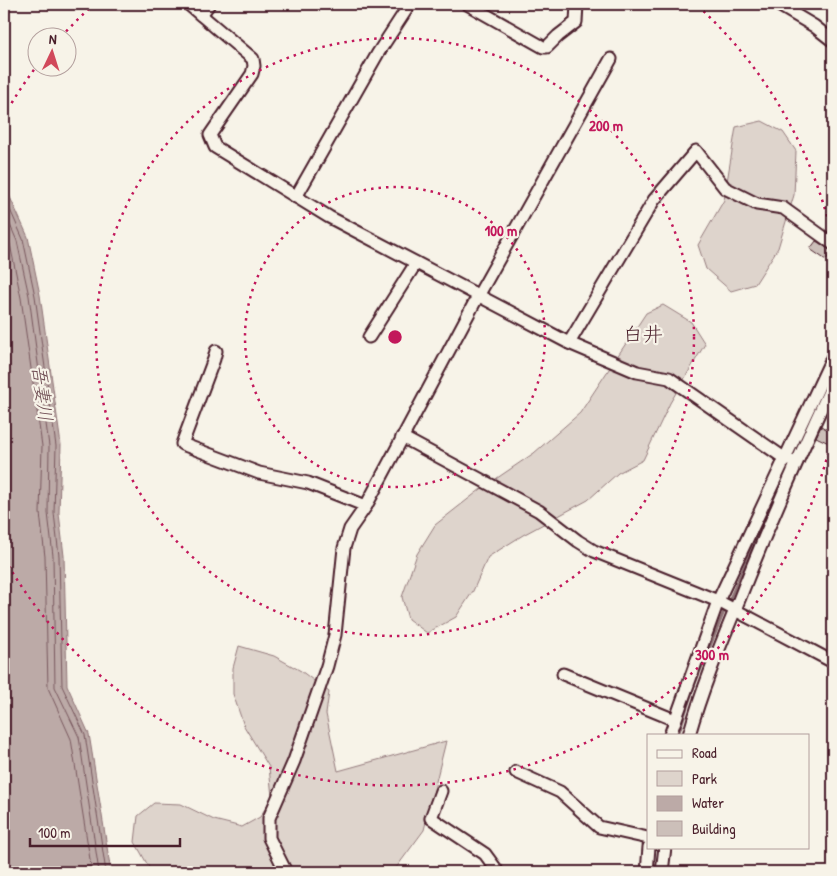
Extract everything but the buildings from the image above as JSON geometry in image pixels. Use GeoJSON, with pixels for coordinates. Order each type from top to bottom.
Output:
{"type":"FeatureCollection","features":[{"type":"Feature","properties":{"kind":"street"},"geometry":{"type":"LineString","coordinates":[[188,4],[253,58],[252,74],[210,135],[215,147],[296,197],[416,263],[569,343],[637,372],[669,378],[791,461]]}},
{"type":"Feature","properties":{"kind":"street"},"geometry":{"type":"LineString","coordinates":[[202,15],[210,4]]}},
{"type":"Feature","properties":{"kind":"street"},"geometry":{"type":"LineString","coordinates":[[296,197],[378,53],[410,4]]}},
{"type":"Feature","properties":{"kind":"street"},"geometry":{"type":"LineString","coordinates":[[467,4],[543,47],[548,47],[558,36],[576,22],[577,4]]}},
{"type":"Feature","properties":{"kind":"street"},"geometry":{"type":"LineString","coordinates":[[777,4],[814,26],[833,41]]}},
{"type":"Feature","properties":{"kind":"street"},"geometry":{"type":"LineString","coordinates":[[286,872],[269,838],[269,818],[294,761],[327,666],[335,635],[344,548],[350,529],[366,506],[478,296],[611,59]]}},
{"type":"Feature","properties":{"kind":"street"},"geometry":{"type":"LineString","coordinates":[[569,343],[654,200],[696,151],[725,188],[757,204],[783,208],[833,244]]}},
{"type":"Feature","properties":{"kind":"street"},"geometry":{"type":"LineString","coordinates":[[370,338],[416,263]]}},
{"type":"Feature","properties":{"kind":"street"},"geometry":{"type":"LineString","coordinates":[[216,351],[182,444],[259,473],[308,483],[366,506]]}},
{"type":"Feature","properties":{"kind":"street"},"geometry":{"type":"LineString","coordinates":[[670,734],[791,461],[833,356]]}},
{"type":"Feature","properties":{"kind":"street"},"geometry":{"type":"LineString","coordinates":[[689,734],[727,606],[791,461],[833,383]]}},
{"type":"Feature","properties":{"kind":"street"},"geometry":{"type":"LineString","coordinates":[[402,437],[539,511],[578,542],[727,606],[833,662]]}},
{"type":"Feature","properties":{"kind":"street"},"geometry":{"type":"LineString","coordinates":[[563,674],[675,720]]}},
{"type":"Feature","properties":{"kind":"street"},"geometry":{"type":"LineString","coordinates":[[516,772],[560,792],[599,827],[647,838]]}},
{"type":"Feature","properties":{"kind":"street"},"geometry":{"type":"LineString","coordinates":[[441,791],[431,818],[485,854],[496,869],[494,872]]}},
{"type":"Feature","properties":{"kind":"street"},"geometry":{"type":"LineString","coordinates":[[647,872],[648,848]]}},
{"type":"Feature","properties":{"kind":"street"},"geometry":{"type":"LineString","coordinates":[[662,872],[665,848]]}},
{"type":"Feature","properties":{"kind":"green space"},"geometry":{"type":"Polygon","coordinates":[[[762,121],[783,132],[796,151],[794,195],[778,248],[755,284],[731,291],[706,269],[698,245],[724,200],[736,127],[762,121]]]}},
{"type":"Feature","properties":{"kind":"green space"},"geometry":{"type":"Polygon","coordinates":[[[663,305],[691,322],[705,344],[670,403],[643,460],[618,473],[588,500],[523,535],[488,557],[473,591],[456,617],[427,633],[408,619],[402,597],[417,554],[435,525],[481,489],[534,453],[580,413],[646,313],[663,305]]]}},
{"type":"Feature","properties":{"kind":"green space"},"geometry":{"type":"Polygon","coordinates":[[[239,646],[274,656],[301,671],[329,692],[326,714],[338,771],[446,741],[424,830],[393,872],[151,871],[135,842],[138,816],[154,803],[181,804],[214,820],[242,827],[260,817],[272,797],[269,767],[244,726],[233,694],[233,668],[239,646]]]}},
{"type":"Feature","properties":{"kind":"water","name":"吾妻川"},"geometry":{"type":"Polygon","coordinates":[[[4,184],[28,237],[40,295],[61,445],[59,513],[64,556],[67,685],[89,734],[111,872],[4,872],[4,184]]]}},
{"type":"Feature","properties":{"kind":"waterway"},"geometry":{"type":"LineString","coordinates":[[829,380],[833,372]]}},
{"type":"Feature","properties":{"kind":"waterway"},"geometry":{"type":"LineString","coordinates":[[814,409],[822,395]]}},
{"type":"Feature","properties":{"kind":"waterway"},"geometry":{"type":"LineString","coordinates":[[728,603],[801,437]]}},
{"type":"Feature","properties":{"kind":"waterway"},"geometry":{"type":"LineString","coordinates":[[678,734],[693,688],[725,609]]}},
{"type":"Feature","properties":{"kind":"district","name":"白井"},"geometry":{"type":"Point","coordinates":[643,334]}}]}
